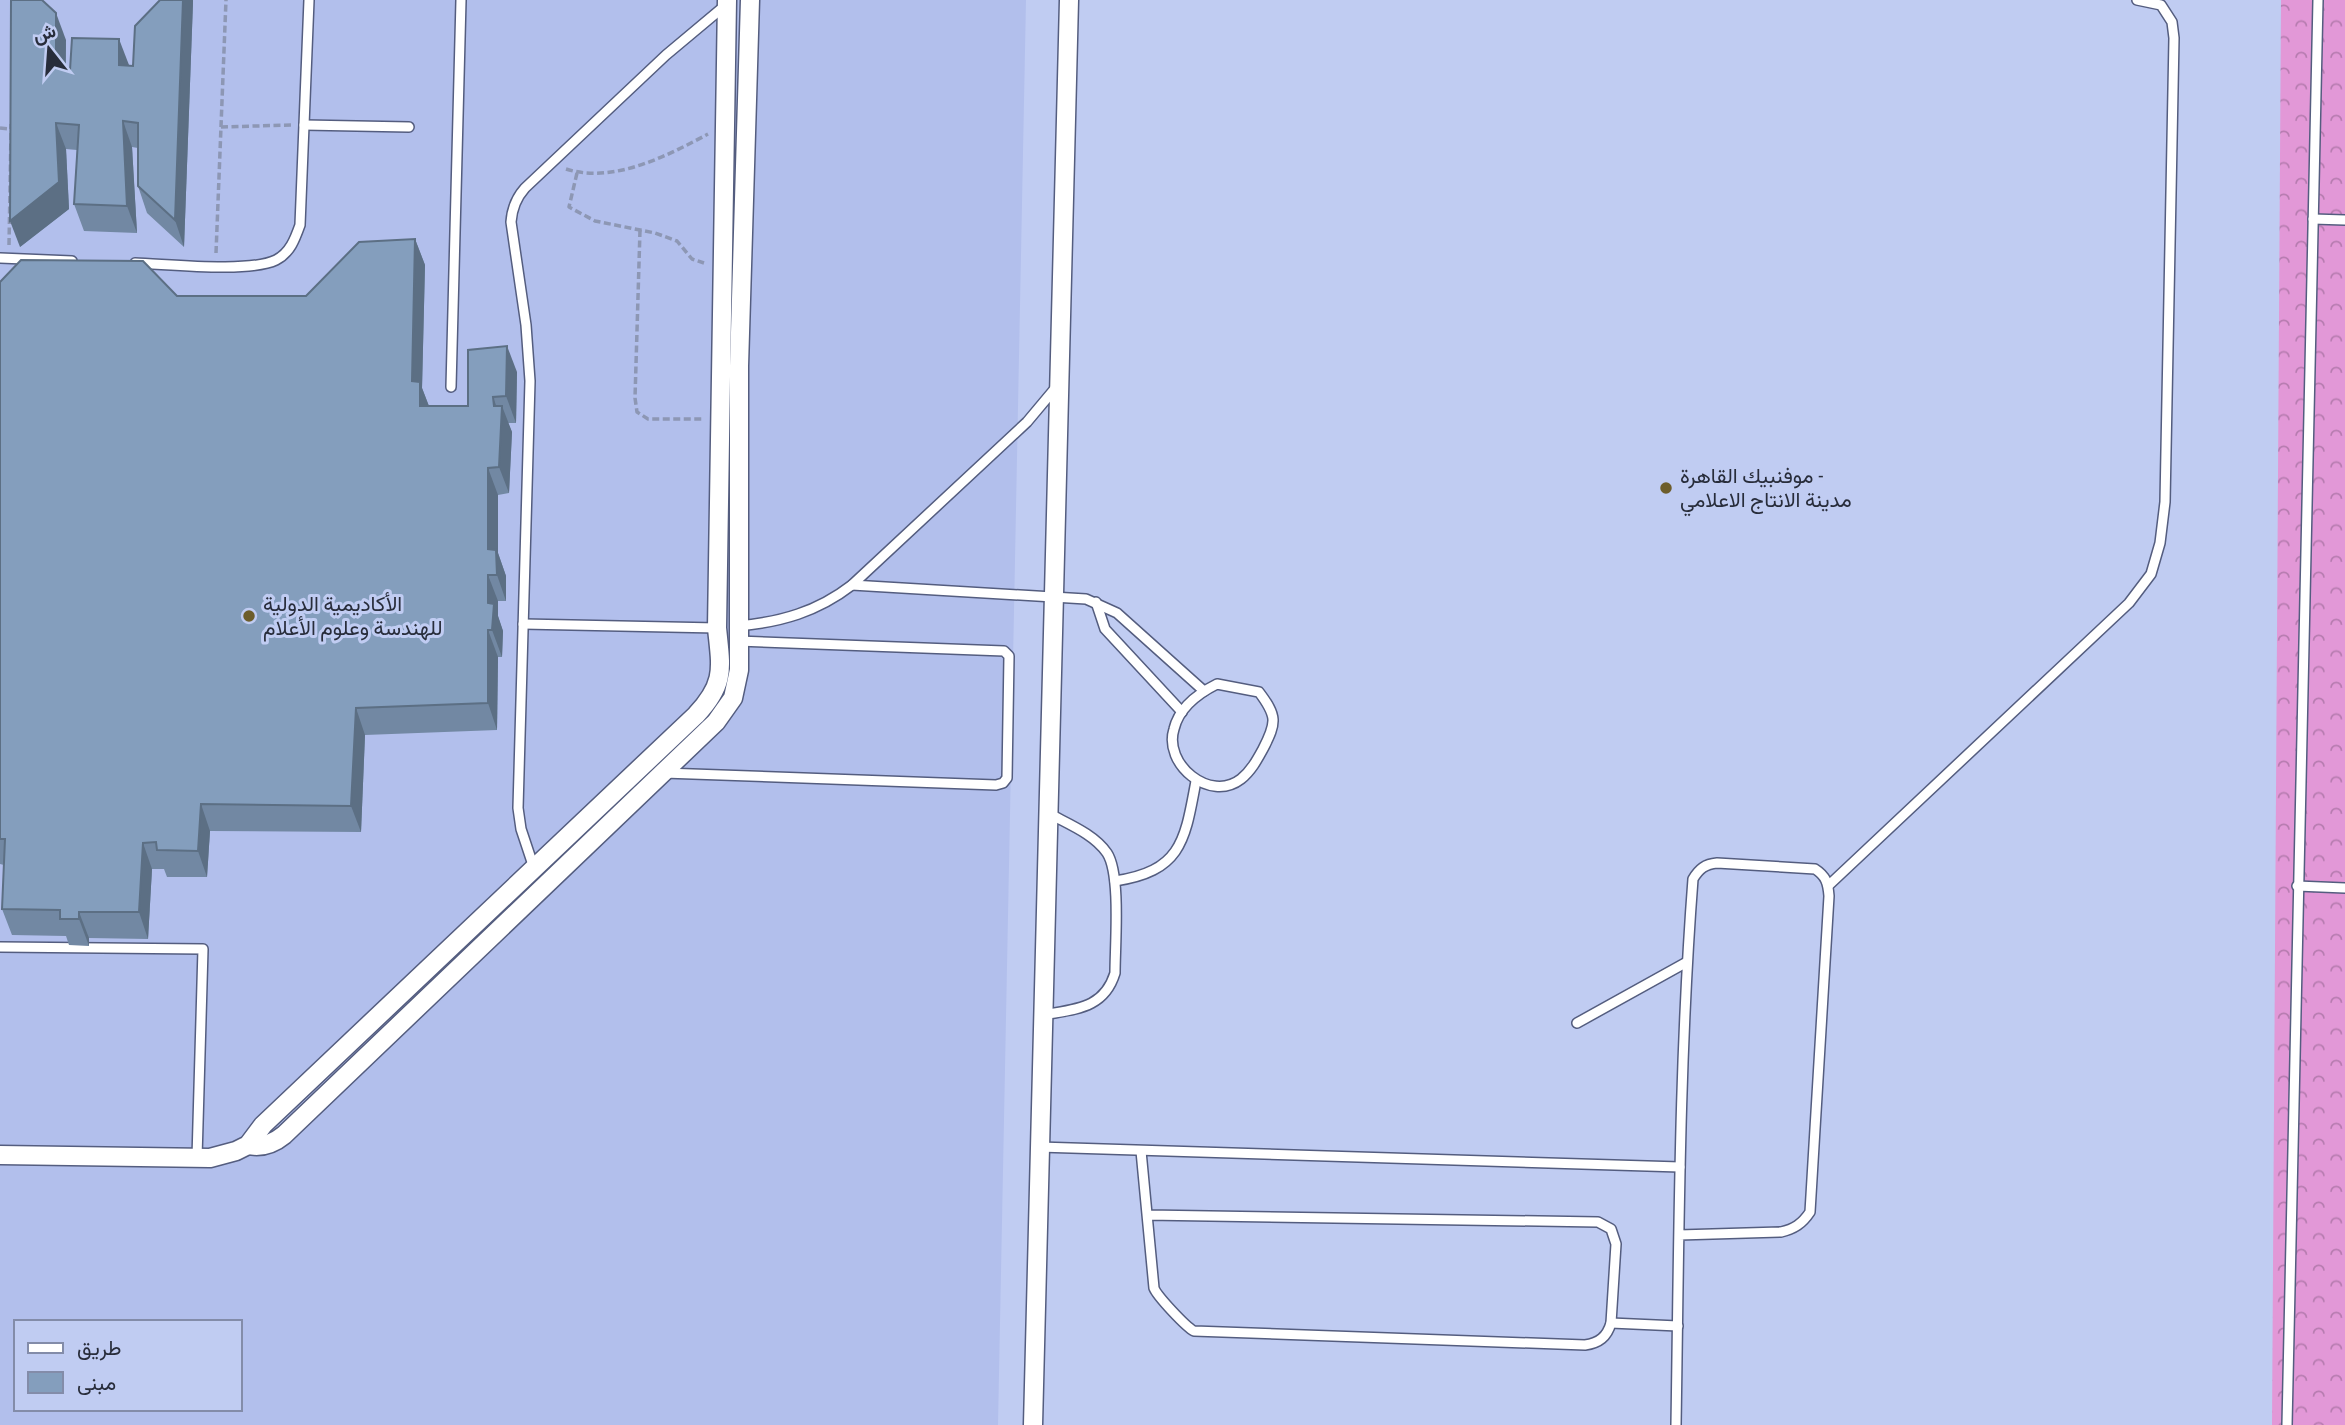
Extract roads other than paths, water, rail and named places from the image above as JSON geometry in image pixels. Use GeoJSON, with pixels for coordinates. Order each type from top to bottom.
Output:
{"type":"FeatureCollection","features":[{"type":"Feature","properties":{"kind":"street"},"geometry":{"type":"LineString","coordinates":[[1033,1425],[1069,0]]}},
{"type":"Feature","properties":{"kind":"street"},"geometry":{"type":"LineString","coordinates":[[0,1156],[197,1158],[223,1155],[248,1145],[263,1146],[278,1140],[726,711],[737,684],[739,366],[750,3],[727,2],[717,628],[722,670],[712,695],[705,705],[263,1125],[248,1145]]}},
{"type":"Feature","properties":{"kind":"street"},"geometry":{"type":"LineString","coordinates":[[717,628],[738,633]]}},
{"type":"Feature","properties":{"kind":"street"},"geometry":{"type":"LineString","coordinates":[[534,868],[553,879]]}},
{"type":"Feature","properties":{"kind":"street"},"geometry":{"type":"LineString","coordinates":[[447,951],[469,959]]}},
{"type":"Feature","properties":{"kind":"lane"},"geometry":{"type":"LineString","coordinates":[[119,262],[257,267],[278,259],[293,245],[300,225],[309,0]]}},
{"type":"Feature","properties":{"kind":"lane"},"geometry":{"type":"LineString","coordinates":[[451,387],[461,0]]}},
{"type":"Feature","properties":{"kind":"lane"},"geometry":{"type":"LineString","coordinates":[[1829,885],[2129,603],[2151,574],[2160,543],[2165,502],[2174,38],[2172,22],[2161,5],[2137,0]]}},
{"type":"Feature","properties":{"kind":"lane"},"geometry":{"type":"LineString","coordinates":[[2287,1425],[2318,0]]}},
{"type":"Feature","properties":{"kind":"lane"},"geometry":{"type":"LineString","coordinates":[[534,868],[521,828],[518,808],[529,353],[512,213],[519,195],[666,55],[727,2]]}},
{"type":"Feature","properties":{"kind":"lane"},"geometry":{"type":"LineString","coordinates":[[304,125],[409,127]]}},
{"type":"Feature","properties":{"kind":"lane"},"geometry":{"type":"LineString","coordinates":[[2313,219],[2345,220]]}},
{"type":"Feature","properties":{"kind":"lane"},"geometry":{"type":"LineString","coordinates":[[5,258],[78,261]]}},
{"type":"Feature","properties":{"kind":"lane"},"geometry":{"type":"LineString","coordinates":[[738,633],[810,611],[833,600],[1027,422],[1059,383]]}},
{"type":"Feature","properties":{"kind":"lane"},"geometry":{"type":"LineString","coordinates":[[852,585],[1054,596],[1096,602],[1117,613],[1204,691]]}},
{"type":"Feature","properties":{"kind":"lane"},"geometry":{"type":"LineString","coordinates":[[1096,602],[1105,629],[1112,638],[1182,712]]}},
{"type":"Feature","properties":{"kind":"lane"},"geometry":{"type":"LineString","coordinates":[[523,624],[717,628]]}},
{"type":"Feature","properties":{"kind":"lane"},"geometry":{"type":"LineString","coordinates":[[662,773],[996,785],[1007,778],[1009,656],[1004,651],[738,633]]}},
{"type":"Feature","properties":{"kind":"lane"},"geometry":{"type":"LineString","coordinates":[[1217,684],[1259,692],[1272,709],[1275,727],[1254,765],[1239,780],[1217,788],[1196,781],[1175,754],[1173,731],[1182,712],[1204,691],[1217,684]]}},
{"type":"Feature","properties":{"kind":"lane"},"geometry":{"type":"LineString","coordinates":[[1115,881],[1138,878],[1156,869],[1171,856],[1185,835],[1196,781]]}},
{"type":"Feature","properties":{"kind":"lane"},"geometry":{"type":"LineString","coordinates":[[1042,1015],[1090,1005],[1101,998],[1111,986],[1115,973],[1115,881],[1112,863],[1101,846],[1078,829],[1048,813]]}},
{"type":"Feature","properties":{"kind":"lane"},"geometry":{"type":"LineString","coordinates":[[1676,1425],[1680,1167],[1687,962],[1693,879],[1699,869],[1708,864],[1815,869],[1824,875],[1829,885],[1810,1212],[1804,1221],[1793,1229],[1780,1233],[1679,1235]]}},
{"type":"Feature","properties":{"kind":"lane"},"geometry":{"type":"LineString","coordinates":[[2297,886],[2345,888]]}},
{"type":"Feature","properties":{"kind":"lane"},"geometry":{"type":"LineString","coordinates":[[0,947],[203,949],[197,1158]]}},
{"type":"Feature","properties":{"kind":"lane"},"geometry":{"type":"LineString","coordinates":[[1577,1023],[1687,962]]}},
{"type":"Feature","properties":{"kind":"lane"},"geometry":{"type":"LineString","coordinates":[[1039,1147],[1680,1167]]}},
{"type":"Feature","properties":{"kind":"lane"},"geometry":{"type":"LineString","coordinates":[[1141,1151],[1154,1288],[1157,1296],[1194,1331],[1585,1345],[1602,1339],[1611,1324],[1616,1244],[1611,1229],[1598,1222],[1147,1214]]}},
{"type":"Feature","properties":{"kind":"lane"},"geometry":{"type":"LineString","coordinates":[[1611,1324],[1678,1326]]}},
{"type":"Feature","properties":{"kind":"place","name":"موفنبيك القاهرة - مدينة الانتاج الاعلامي"},"geometry":{"type":"Point","coordinates":[1666,488]}},
{"type":"Feature","properties":{"kind":"place","name":"الأكاديمية الدولية للهندسة وعلوم الأعلام"},"geometry":{"type":"Point","coordinates":[249,616]}}]}
